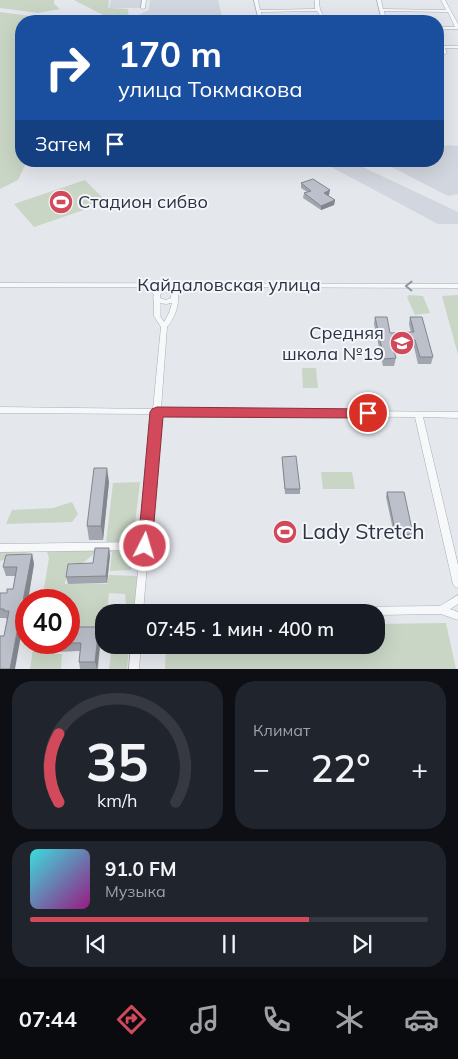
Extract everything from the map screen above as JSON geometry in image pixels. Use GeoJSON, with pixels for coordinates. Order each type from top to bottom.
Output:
{"type":"FeatureCollection","features":[{"type":"Feature","properties":{"kind":"street"},"geometry":{"type":"LineString","coordinates":[[143,8],[144,0]]}},
{"type":"Feature","properties":{"kind":"street"},"geometry":{"type":"LineString","coordinates":[[256,0],[260,15]]}},
{"type":"Feature","properties":{"kind":"street"},"geometry":{"type":"LineString","coordinates":[[317,0],[319,15]]}},
{"type":"Feature","properties":{"kind":"street"},"geometry":{"type":"LineString","coordinates":[[379,0],[383,15]]}},
{"type":"Feature","properties":{"kind":"street"},"geometry":{"type":"LineString","coordinates":[[443,0],[457,28],[458,34]]}},
{"type":"Feature","properties":{"kind":"street"},"geometry":{"type":"LineString","coordinates":[[259,11],[317,10]]}},
{"type":"Feature","properties":{"kind":"street"},"geometry":{"type":"LineString","coordinates":[[382,10],[449,11]]}},
{"type":"Feature","properties":{"kind":"street"},"geometry":{"type":"LineString","coordinates":[[444,28],[457,28]]}},
{"type":"Feature","properties":{"kind":"street"},"geometry":{"type":"LineString","coordinates":[[444,47],[458,46]]}},
{"type":"Feature","properties":{"kind":"street","name":"Кайдаловская улица"},"geometry":{"type":"LineString","coordinates":[[0,285],[458,286]]}},
{"type":"Feature","properties":{"kind":"street"},"geometry":{"type":"LineString","coordinates":[[157,286],[157,316],[164,327]]}},
{"type":"Feature","properties":{"kind":"street"},"geometry":{"type":"LineString","coordinates":[[140,604],[164,327],[172,318],[175,296],[173,286]]}},
{"type":"Feature","properties":{"kind":"street"},"geometry":{"type":"LineString","coordinates":[[156,296],[161,291],[168,290],[175,296]]}},
{"type":"Feature","properties":{"kind":"street"},"geometry":{"type":"LineString","coordinates":[[156,296],[160,301],[167,302],[175,296]]}},
{"type":"Feature","properties":{"kind":"street"},"geometry":{"type":"LineString","coordinates":[[0,410],[458,415]]}},
{"type":"Feature","properties":{"kind":"street"},"geometry":{"type":"LineString","coordinates":[[418,414],[458,584]]}},
{"type":"Feature","properties":{"kind":"street"},"geometry":{"type":"LineString","coordinates":[[0,548],[145,546]]}},
{"type":"Feature","properties":{"kind":"street"},"geometry":{"type":"LineString","coordinates":[[441,610],[458,599]]}},
{"type":"Feature","properties":{"kind":"street"},"geometry":{"type":"LineString","coordinates":[[385,611],[441,610],[458,616]]}},
{"type":"Feature","properties":{"kind":"street"},"geometry":{"type":"LineString","coordinates":[[134,669],[135,654]]}},
{"type":"Feature","properties":{"kind":"shaded area"},"geometry":{"type":"Polygon","coordinates":[[[111,0],[142,0],[141,8],[109,8],[111,0]]]}},
{"type":"Feature","properties":{"kind":"shaded area"},"geometry":{"type":"Polygon","coordinates":[[[150,0],[218,0],[222,15],[138,15],[149,10],[150,0]]]}},
{"type":"Feature","properties":{"kind":"shaded area"},"geometry":{"type":"Polygon","coordinates":[[[444,146],[458,146],[458,194],[448,196],[392,167],[444,167],[444,146]]]}},
{"type":"Feature","properties":{"kind":"shaded area"},"geometry":{"type":"Polygon","coordinates":[[[331,167],[363,167],[458,212],[458,224],[438,224],[331,167]]]}},
{"type":"Feature","properties":{"kind":"green space"},"geometry":{"type":"Polygon","coordinates":[[[0,0],[54,0],[54,4],[60,9],[38,13],[0,8],[0,0]]]}},
{"type":"Feature","properties":{"kind":"green space"},"geometry":{"type":"Polygon","coordinates":[[[74,0],[109,0],[108,8],[128,9],[129,15],[103,15],[74,0]]]}},
{"type":"Feature","properties":{"kind":"green space"},"geometry":{"type":"Polygon","coordinates":[[[0,12],[22,15],[15,15],[15,167],[24,167],[18,180],[0,189],[0,12]]]}},
{"type":"Feature","properties":{"kind":"green space"},"geometry":{"type":"Polygon","coordinates":[[[85,180],[107,202],[34,227],[14,204],[85,180]]]}},
{"type":"Feature","properties":{"kind":"green space"},"geometry":{"type":"Polygon","coordinates":[[[409,295],[423,296],[430,313],[415,315],[407,297],[409,295]]]}},
{"type":"Feature","properties":{"kind":"green space"},"geometry":{"type":"Polygon","coordinates":[[[458,295],[458,355],[442,296],[458,295]]]}},
{"type":"Feature","properties":{"kind":"green space"},"geometry":{"type":"Polygon","coordinates":[[[302,368],[316,368],[318,388],[303,388],[302,368]]]}},
{"type":"Feature","properties":{"kind":"green space"},"geometry":{"type":"Polygon","coordinates":[[[321,472],[352,472],[355,489],[323,489],[321,472]]]}},
{"type":"Feature","properties":{"kind":"green space"},"geometry":{"type":"Polygon","coordinates":[[[140,482],[133,540],[106,543],[113,483],[140,482]]]}},
{"type":"Feature","properties":{"kind":"green space"},"geometry":{"type":"Polygon","coordinates":[[[72,502],[78,514],[72,522],[6,524],[12,510],[53,508],[72,502]]]}},
{"type":"Feature","properties":{"kind":"green space"},"geometry":{"type":"Polygon","coordinates":[[[133,548],[131,570],[110,571],[112,552],[96,552],[83,563],[69,563],[65,584],[107,584],[109,575],[138,576],[134,604],[126,604],[125,594],[109,593],[108,604],[95,604],[95,633],[80,634],[80,589],[44,589],[49,558],[47,552],[30,552],[0,561],[0,550],[133,548]]]}},
{"type":"Feature","properties":{"kind":"green space"},"geometry":{"type":"Polygon","coordinates":[[[446,623],[456,669],[165,669],[166,654],[385,654],[385,624],[446,623]]]}},
{"type":"Feature","properties":{"kind":"green space"},"geometry":{"type":"Polygon","coordinates":[[[32,654],[62,654],[61,669],[30,669],[32,654]]]}},
{"type":"Feature","properties":{"kind":"green space"},"geometry":{"type":"Polygon","coordinates":[[[111,654],[128,654],[127,669],[109,669],[111,654]]]}},
{"type":"Feature","properties":{"kind":"building"},"geometry":{"type":"Polygon","coordinates":[[[313,179],[330,190],[324,193],[335,200],[321,206],[304,193],[311,191],[301,183],[313,179]]]}},
{"type":"Feature","properties":{"kind":"building"},"geometry":{"type":"Polygon","coordinates":[[[375,317],[387,317],[390,333],[414,332],[410,317],[422,317],[433,357],[420,357],[415,340],[391,340],[396,358],[384,359],[375,317]]]}},
{"type":"Feature","properties":{"kind":"building"},"geometry":{"type":"Polygon","coordinates":[[[296,456],[300,489],[285,489],[282,457],[296,456]]]}},
{"type":"Feature","properties":{"kind":"building"},"geometry":{"type":"Polygon","coordinates":[[[94,468],[107,468],[101,526],[87,526],[94,468]]]}},
{"type":"Feature","properties":{"kind":"building"},"geometry":{"type":"Polygon","coordinates":[[[387,492],[404,492],[413,534],[396,535],[387,492]]]}},
{"type":"Feature","properties":{"kind":"building"},"geometry":{"type":"Polygon","coordinates":[[[95,548],[109,548],[106,576],[66,577],[68,564],[93,563],[95,548]]]}},
{"type":"Feature","properties":{"kind":"building"},"geometry":{"type":"Polygon","coordinates":[[[32,554],[25,589],[15,589],[15,643],[10,669],[0,669],[0,636],[4,636],[9,611],[0,609],[0,593],[7,593],[7,589],[13,589],[17,567],[3,567],[6,555],[32,554]]]}},
{"type":"Feature","properties":{"kind":"building"},"geometry":{"type":"Polygon","coordinates":[[[80,627],[95,627],[95,662],[79,662],[80,627]]]}},
{"type":"Feature","properties":{"kind":"place","name":"Стадион сибво"},"geometry":{"type":"Point","coordinates":[61,202]}},
{"type":"Feature","properties":{"kind":"place","name":"Средняя школа №19"},"geometry":{"type":"Point","coordinates":[402,343]}},
{"type":"Feature","properties":{"kind":"place","name":"Lady Stretch"},"geometry":{"type":"Point","coordinates":[285,532]}},
{"type":"Feature","properties":{"kind":"route"},"geometry":{"type":"LineString","coordinates":[[145,546],[157,412],[368,413]]}}]}
